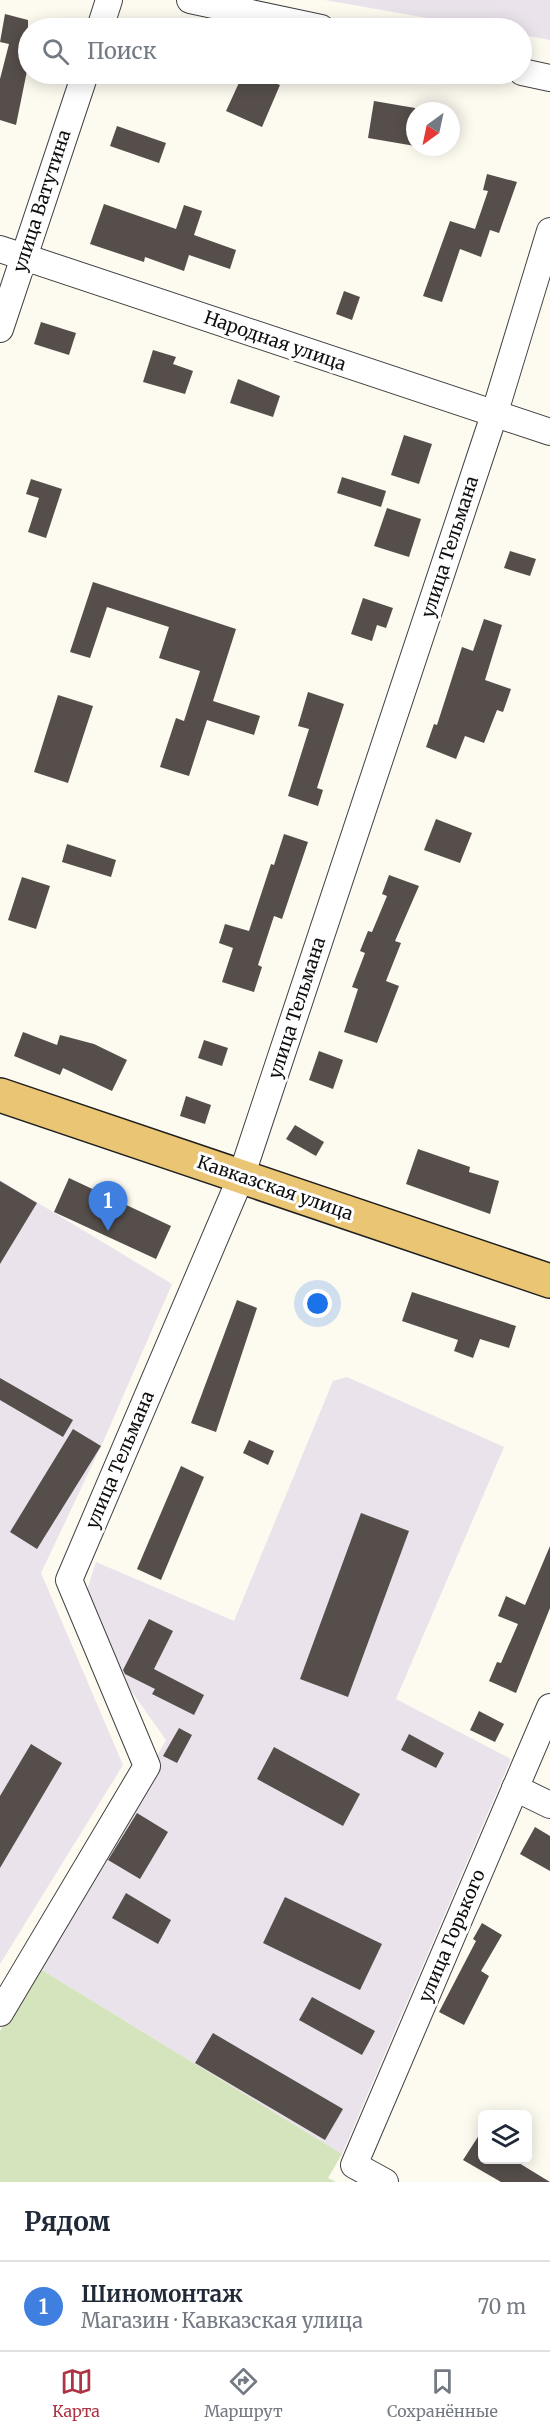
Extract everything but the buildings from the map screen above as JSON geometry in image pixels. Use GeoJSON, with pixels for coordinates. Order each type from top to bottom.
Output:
{"type":"FeatureCollection","features":[{"type":"Feature","properties":{"kind":"main road","name":"Кавказская улица"},"geometry":{"type":"LineString","coordinates":[[0,1095],[550,1281]]}},
{"type":"Feature","properties":{"kind":"street"},"geometry":{"type":"LineString","coordinates":[[103,18],[109,0]]}},
{"type":"Feature","properties":{"kind":"street"},"geometry":{"type":"LineString","coordinates":[[190,0],[274,18]]}},
{"type":"Feature","properties":{"kind":"street"},"geometry":{"type":"LineString","coordinates":[[532,74],[550,78]]}},
{"type":"Feature","properties":{"kind":"street","name":"улица Ватутина"},"geometry":{"type":"LineString","coordinates":[[0,329],[11,252],[81,84]]}},
{"type":"Feature","properties":{"kind":"street","name":"улица Тельмана"},"geometry":{"type":"LineString","coordinates":[[0,2013],[147,1766],[69,1580],[241,1177],[494,415],[550,231]]}},
{"type":"Feature","properties":{"kind":"street","name":"Народная улица"},"geometry":{"type":"LineString","coordinates":[[11,252],[550,432]]}},
{"type":"Feature","properties":{"kind":"street","name":"улица Горького"},"geometry":{"type":"LineString","coordinates":[[385,2182],[354,2165],[550,1707]]}},
{"type":"Feature","properties":{"kind":"street"},"geometry":{"type":"LineString","coordinates":[[515,1788],[550,1805]]}},
{"type":"Feature","properties":{"kind":"shaded area"},"geometry":{"type":"Polygon","coordinates":[[[325,0],[550,0],[550,40],[532,37],[532,18],[427,18],[325,0]]]}},
{"type":"Feature","properties":{"kind":"shaded area"},"geometry":{"type":"Polygon","coordinates":[[[0,1180],[172,1284],[103,1442],[41,1573],[123,1765],[0,1964],[0,1180]]]}},
{"type":"Feature","properties":{"kind":"shaded area"},"geometry":{"type":"Polygon","coordinates":[[[347,1377],[504,1447],[396,1699],[511,1759],[342,2154],[37,1967],[166,1740],[112,1664],[86,1593],[96,1562],[234,1621],[333,1381],[347,1377]]]}},
{"type":"Feature","properties":{"kind":"green space"},"geometry":{"type":"Polygon","coordinates":[[[37,1967],[342,2154],[328,2178],[336,2182],[0,2182],[0,2031],[37,1967]]]}},
{"type":"Feature","properties":{"kind":"place","name":"Шиномонтаж"},"geometry":{"type":"Point","coordinates":[108,1231]}}]}
